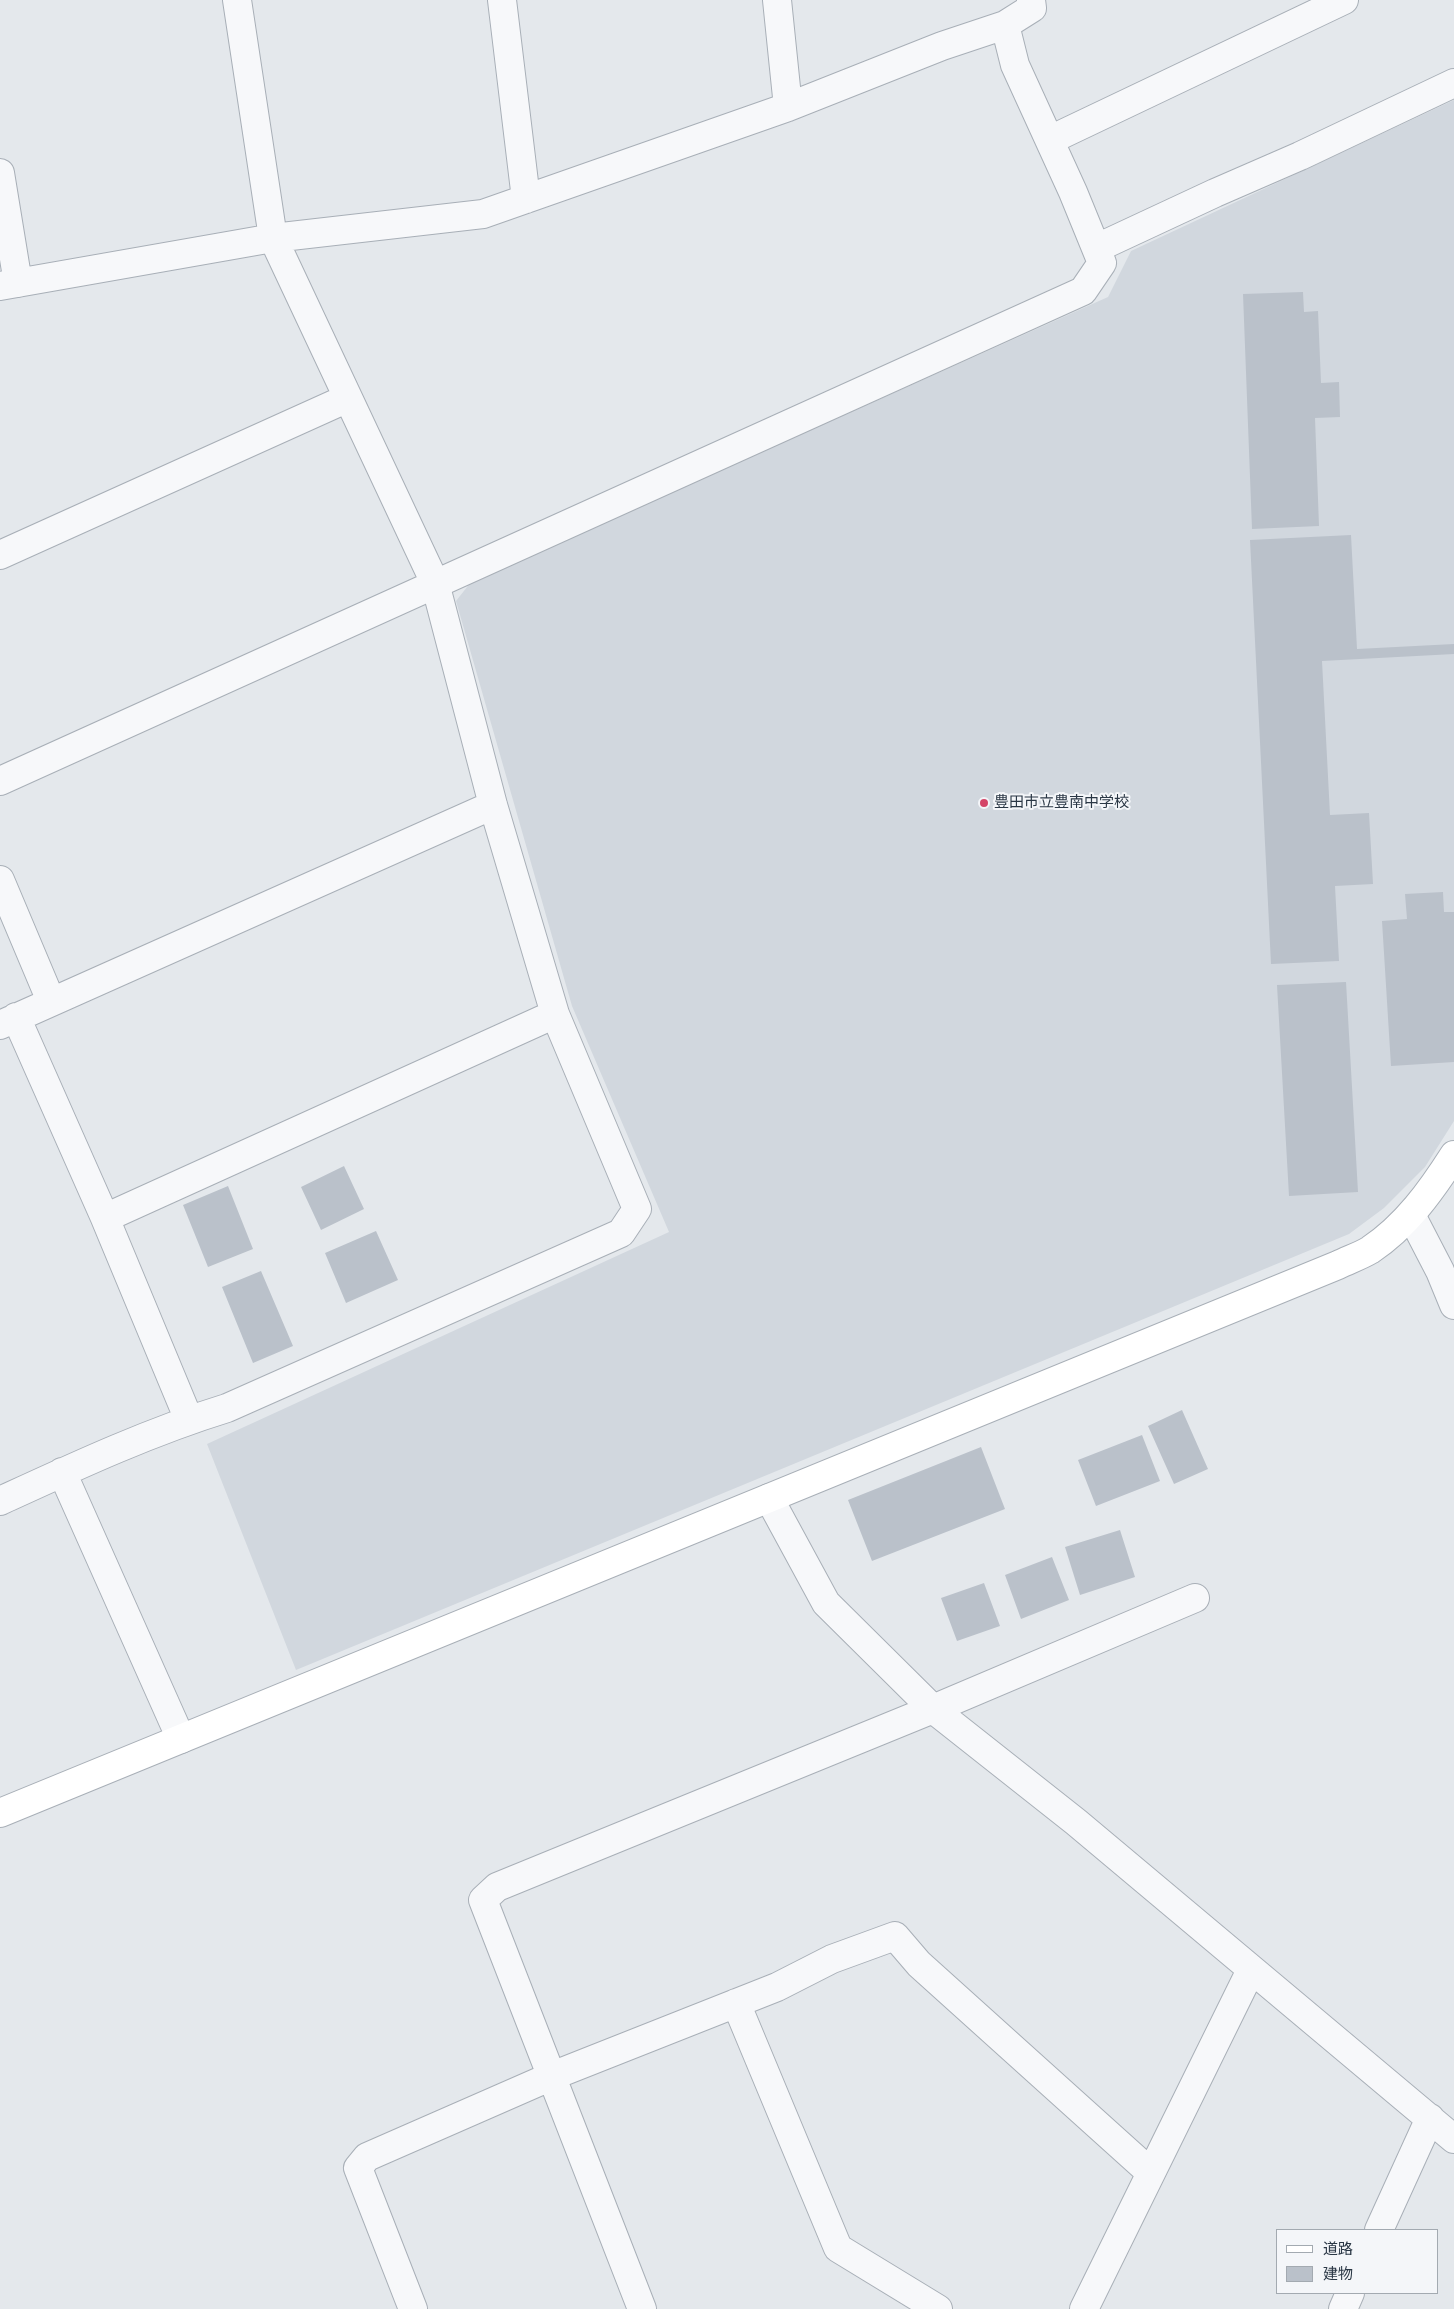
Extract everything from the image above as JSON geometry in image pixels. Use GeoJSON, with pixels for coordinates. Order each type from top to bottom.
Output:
{"type":"FeatureCollection","features":[{"type":"Feature","properties":{"kind":"street"},"geometry":{"type":"LineString","coordinates":[[0,1500],[188,1420],[227,1408],[621,1233],[638,1209],[555,1014],[493,804],[435,583],[274,238],[237,0]]}},
{"type":"Feature","properties":{"kind":"street"},"geometry":{"type":"LineString","coordinates":[[502,0],[526,200]]}},
{"type":"Feature","properties":{"kind":"street"},"geometry":{"type":"LineString","coordinates":[[777,0],[788,107]]}},
{"type":"Feature","properties":{"kind":"street"},"geometry":{"type":"LineString","coordinates":[[0,173],[9,284],[190,251],[274,238],[484,214],[788,107],[942,46],[1005,25],[1032,8],[1031,0]]}},
{"type":"Feature","properties":{"kind":"street"},"geometry":{"type":"LineString","coordinates":[[1050,140],[1344,0]]}},
{"type":"Feature","properties":{"kind":"street"},"geometry":{"type":"LineString","coordinates":[[0,780],[1083,291],[1102,263],[1050,140],[1015,65],[1005,25]]}},
{"type":"Feature","properties":{"kind":"street"},"geometry":{"type":"LineString","coordinates":[[1097,248],[1454,83]]}},
{"type":"Feature","properties":{"kind":"street"},"geometry":{"type":"LineString","coordinates":[[0,555],[348,398]]}},
{"type":"Feature","properties":{"kind":"street"},"geometry":{"type":"LineString","coordinates":[[188,1420],[105,1218],[8,1021],[493,804]]}},
{"type":"Feature","properties":{"kind":"street"},"geometry":{"type":"LineString","coordinates":[[0,880],[51,1001]]}},
{"type":"Feature","properties":{"kind":"street"},"geometry":{"type":"LineString","coordinates":[[105,1218],[555,1014]]}},
{"type":"Feature","properties":{"kind":"street"},"geometry":{"type":"LineString","coordinates":[[0,1813],[1338,1265],[1369,1250],[1411,1215],[1435,1186],[1454,1155]]}},
{"type":"Feature","properties":{"kind":"street"},"geometry":{"type":"LineString","coordinates":[[1411,1215],[1447,1272],[1454,1305]]}},
{"type":"Feature","properties":{"kind":"street"},"geometry":{"type":"LineString","coordinates":[[62,1472],[181,1739]]}},
{"type":"Feature","properties":{"kind":"street"},"geometry":{"type":"LineString","coordinates":[[768,1498],[826,1603],[933,1710],[1076,1822],[1454,2139]]}},
{"type":"Feature","properties":{"kind":"street"},"geometry":{"type":"LineString","coordinates":[[642,2309],[482,1900],[497,1887],[933,1710],[1195,1598]]}},
{"type":"Feature","properties":{"kind":"street"},"geometry":{"type":"LineString","coordinates":[[413,2309],[358,2168],[367,2157],[552,2076],[777,1987],[832,1959],[895,1936],[919,1964],[1151,2173]]}},
{"type":"Feature","properties":{"kind":"street"},"geometry":{"type":"LineString","coordinates":[[1084,2309],[1251,1970]]}},
{"type":"Feature","properties":{"kind":"street"},"geometry":{"type":"LineString","coordinates":[[736,2002],[838,2248],[938,2309]]}},
{"type":"Feature","properties":{"kind":"street"},"geometry":{"type":"LineString","coordinates":[[1378,2229],[1430,2118]]}},
{"type":"Feature","properties":{"kind":"street"},"geometry":{"type":"LineString","coordinates":[[1342,2309],[1350,2294]]}},
{"type":"Feature","properties":{"kind":"shaded area","name":"豊田市立豊南中学校"},"geometry":{"type":"Polygon","coordinates":[[[1454,100],[1454,1121],[1425,1167],[1384,1208],[1349,1234],[296,1670],[207,1444],[669,1232],[572,1006],[456,601],[471,582],[1108,297],[1131,251],[1454,100]]]}},
{"type":"Feature","properties":{"kind":"building"},"geometry":{"type":"Polygon","coordinates":[[[1303,292],[1304,312],[1318,311],[1321,383],[1339,382],[1340,417],[1315,418],[1319,526],[1252,529],[1243,294],[1303,292]]]}},
{"type":"Feature","properties":{"kind":"building"},"geometry":{"type":"Polygon","coordinates":[[[1351,535],[1357,649],[1454,644],[1454,654],[1322,661],[1330,815],[1369,813],[1373,884],[1335,886],[1339,961],[1271,964],[1250,540],[1351,535]]]}},
{"type":"Feature","properties":{"kind":"building"},"geometry":{"type":"Polygon","coordinates":[[[1443,892],[1444,912],[1454,912],[1454,1062],[1391,1066],[1382,921],[1407,919],[1405,894],[1443,892]]]}},
{"type":"Feature","properties":{"kind":"building"},"geometry":{"type":"Polygon","coordinates":[[[1346,982],[1358,1192],[1289,1196],[1277,985],[1346,982]]]}},
{"type":"Feature","properties":{"kind":"building"},"geometry":{"type":"Polygon","coordinates":[[[344,1166],[364,1209],[321,1230],[301,1187],[344,1166]]]}},
{"type":"Feature","properties":{"kind":"building"},"geometry":{"type":"Polygon","coordinates":[[[228,1186],[253,1249],[208,1267],[183,1205],[228,1186]]]}},
{"type":"Feature","properties":{"kind":"building"},"geometry":{"type":"Polygon","coordinates":[[[376,1231],[398,1280],[346,1303],[325,1253],[376,1231]]]}},
{"type":"Feature","properties":{"kind":"building"},"geometry":{"type":"Polygon","coordinates":[[[261,1271],[293,1346],[253,1363],[222,1287],[261,1271]]]}},
{"type":"Feature","properties":{"kind":"building"},"geometry":{"type":"Polygon","coordinates":[[[1182,1410],[1208,1469],[1174,1484],[1148,1426],[1182,1410]]]}},
{"type":"Feature","properties":{"kind":"building"},"geometry":{"type":"Polygon","coordinates":[[[1142,1435],[1160,1481],[1096,1506],[1078,1460],[1142,1435]]]}},
{"type":"Feature","properties":{"kind":"building"},"geometry":{"type":"Polygon","coordinates":[[[981,1447],[1005,1509],[872,1561],[848,1500],[981,1447]]]}},
{"type":"Feature","properties":{"kind":"building"},"geometry":{"type":"Polygon","coordinates":[[[1120,1530],[1135,1577],[1080,1595],[1065,1547],[1120,1530]]]}},
{"type":"Feature","properties":{"kind":"building"},"geometry":{"type":"Polygon","coordinates":[[[1052,1557],[1069,1600],[1021,1619],[1005,1575],[1052,1557]]]}},
{"type":"Feature","properties":{"kind":"building"},"geometry":{"type":"Polygon","coordinates":[[[984,1583],[1000,1626],[957,1641],[941,1598],[984,1583]]]}},
{"type":"Feature","properties":{"kind":"place","name":"豊田市立豊南中学校"},"geometry":{"type":"Point","coordinates":[984,803]}}]}
